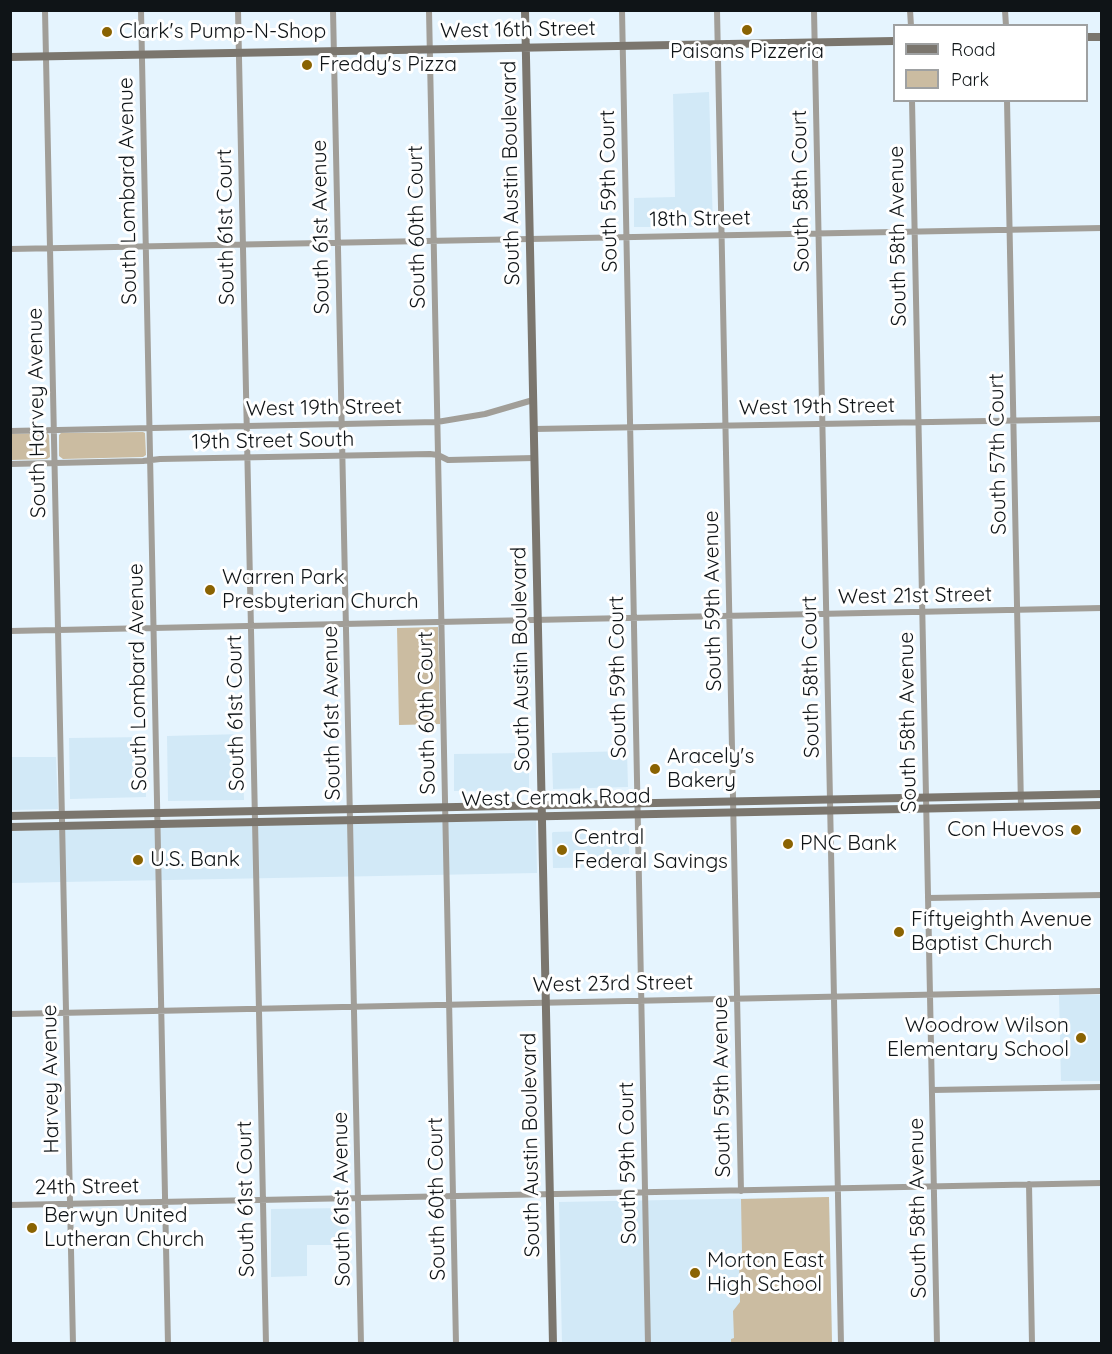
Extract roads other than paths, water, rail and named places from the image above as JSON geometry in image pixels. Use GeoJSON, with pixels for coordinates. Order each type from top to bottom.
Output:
{"type":"FeatureCollection","features":[{"type":"Feature","properties":{"kind":"street","name":"South Harvey Avenue"},"geometry":{"type":"LineString","coordinates":[[45,10],[62,815]]}},
{"type":"Feature","properties":{"kind":"street","name":"South Lombard Avenue"},"geometry":{"type":"LineString","coordinates":[[141,10],[168,1344]]}},
{"type":"Feature","properties":{"kind":"street","name":"South 61st Court"},"geometry":{"type":"LineString","coordinates":[[238,10],[266,1344]]}},
{"type":"Feature","properties":{"kind":"street","name":"South 61st Avenue"},"geometry":{"type":"LineString","coordinates":[[333,10],[361,1344]]}},
{"type":"Feature","properties":{"kind":"street","name":"South 60th Court"},"geometry":{"type":"LineString","coordinates":[[429,10],[456,1344]]}},
{"type":"Feature","properties":{"kind":"street","name":"South Austin Boulevard"},"geometry":{"type":"LineString","coordinates":[[525,10],[553,1344]]}},
{"type":"Feature","properties":{"kind":"street","name":"South 59th Court"},"geometry":{"type":"LineString","coordinates":[[622,10],[648,1344]]}},
{"type":"Feature","properties":{"kind":"street","name":"South 59th Avenue"},"geometry":{"type":"LineString","coordinates":[[717,10],[741,1191]]}},
{"type":"Feature","properties":{"kind":"street","name":"South 58th Court"},"geometry":{"type":"LineString","coordinates":[[814,10],[841,1344]]}},
{"type":"Feature","properties":{"kind":"street","name":"West 16th Street"},"geometry":{"type":"LineString","coordinates":[[10,57],[893,41]]}},
{"type":"Feature","properties":{"kind":"street","name":"South 58th Avenue"},"geometry":{"type":"LineString","coordinates":[[912,102],[937,1344]]}},
{"type":"Feature","properties":{"kind":"street","name":"South 57th Court"},"geometry":{"type":"LineString","coordinates":[[1007,102],[1021,807]]}},
{"type":"Feature","properties":{"kind":"street","name":"18th Street"},"geometry":{"type":"LineString","coordinates":[[10,249],[1101,228]]}},
{"type":"Feature","properties":{"kind":"street","name":"West 19th Street"},"geometry":{"type":"LineString","coordinates":[[10,431],[437,422],[484,414],[533,400]]}},
{"type":"Feature","properties":{"kind":"street","name":"West 19th Street"},"geometry":{"type":"LineString","coordinates":[[534,429],[1101,419]]}},
{"type":"Feature","properties":{"kind":"street","name":"19th Street South"},"geometry":{"type":"LineString","coordinates":[[10,464],[430,454],[448,460],[534,458]]}},
{"type":"Feature","properties":{"kind":"street","name":"West 21st Street"},"geometry":{"type":"LineString","coordinates":[[10,631],[1101,608]]}},
{"type":"Feature","properties":{"kind":"street","name":"West Cermak Road"},"geometry":{"type":"LineString","coordinates":[[10,816],[1101,794]]}},
{"type":"Feature","properties":{"kind":"street","name":"West Cermak Road"},"geometry":{"type":"LineString","coordinates":[[10,827],[1101,805]]}},
{"type":"Feature","properties":{"kind":"street","name":"Harvey Avenue"},"geometry":{"type":"LineString","coordinates":[[62,815],[73,1344]]}},
{"type":"Feature","properties":{"kind":"street"},"geometry":{"type":"LineString","coordinates":[[928,898],[1101,895]]}},
{"type":"Feature","properties":{"kind":"street","name":"West 23rd Street"},"geometry":{"type":"LineString","coordinates":[[10,1014],[1101,991]]}},
{"type":"Feature","properties":{"kind":"street"},"geometry":{"type":"LineString","coordinates":[[932,1090],[1101,1087]]}},
{"type":"Feature","properties":{"kind":"street","name":"24th Street"},"geometry":{"type":"LineString","coordinates":[[10,1205],[1101,1183]]}},
{"type":"Feature","properties":{"kind":"street"},"geometry":{"type":"LineString","coordinates":[[1029,1184],[1032,1344]]}},
{"type":"Feature","properties":{"kind":"place","name":"Paisans Pizzeria"},"geometry":{"type":"Point","coordinates":[747,30]}},
{"type":"Feature","properties":{"kind":"place","name":"Clark's Pump-N-Shop"},"geometry":{"type":"Point","coordinates":[107,32]}},
{"type":"Feature","properties":{"kind":"place","name":"Freddy's Pizza"},"geometry":{"type":"Point","coordinates":[307,65]}},
{"type":"Feature","properties":{"kind":"place","name":"Warren Park Presbyterian Church"},"geometry":{"type":"Point","coordinates":[210,590]}},
{"type":"Feature","properties":{"kind":"place","name":"Aracely's Bakery"},"geometry":{"type":"Point","coordinates":[655,769]}},
{"type":"Feature","properties":{"kind":"place","name":"Con Huevos"},"geometry":{"type":"Point","coordinates":[1076,830]}},
{"type":"Feature","properties":{"kind":"place","name":"PNC Bank"},"geometry":{"type":"Point","coordinates":[788,844]}},
{"type":"Feature","properties":{"kind":"place","name":"Central Federal Savings"},"geometry":{"type":"Point","coordinates":[562,850]}},
{"type":"Feature","properties":{"kind":"place","name":"U.S. Bank"},"geometry":{"type":"Point","coordinates":[138,860]}},
{"type":"Feature","properties":{"kind":"place","name":"Fiftyeighth Avenue Baptist Church"},"geometry":{"type":"Point","coordinates":[899,932]}},
{"type":"Feature","properties":{"kind":"place","name":"Woodrow Wilson Elementary School"},"geometry":{"type":"Point","coordinates":[1081,1038]}},
{"type":"Feature","properties":{"kind":"place","name":"Berwyn United Lutheran Church"},"geometry":{"type":"Point","coordinates":[32,1228]}},
{"type":"Feature","properties":{"kind":"place","name":"Morton East High School"},"geometry":{"type":"Point","coordinates":[695,1273]}}]}
